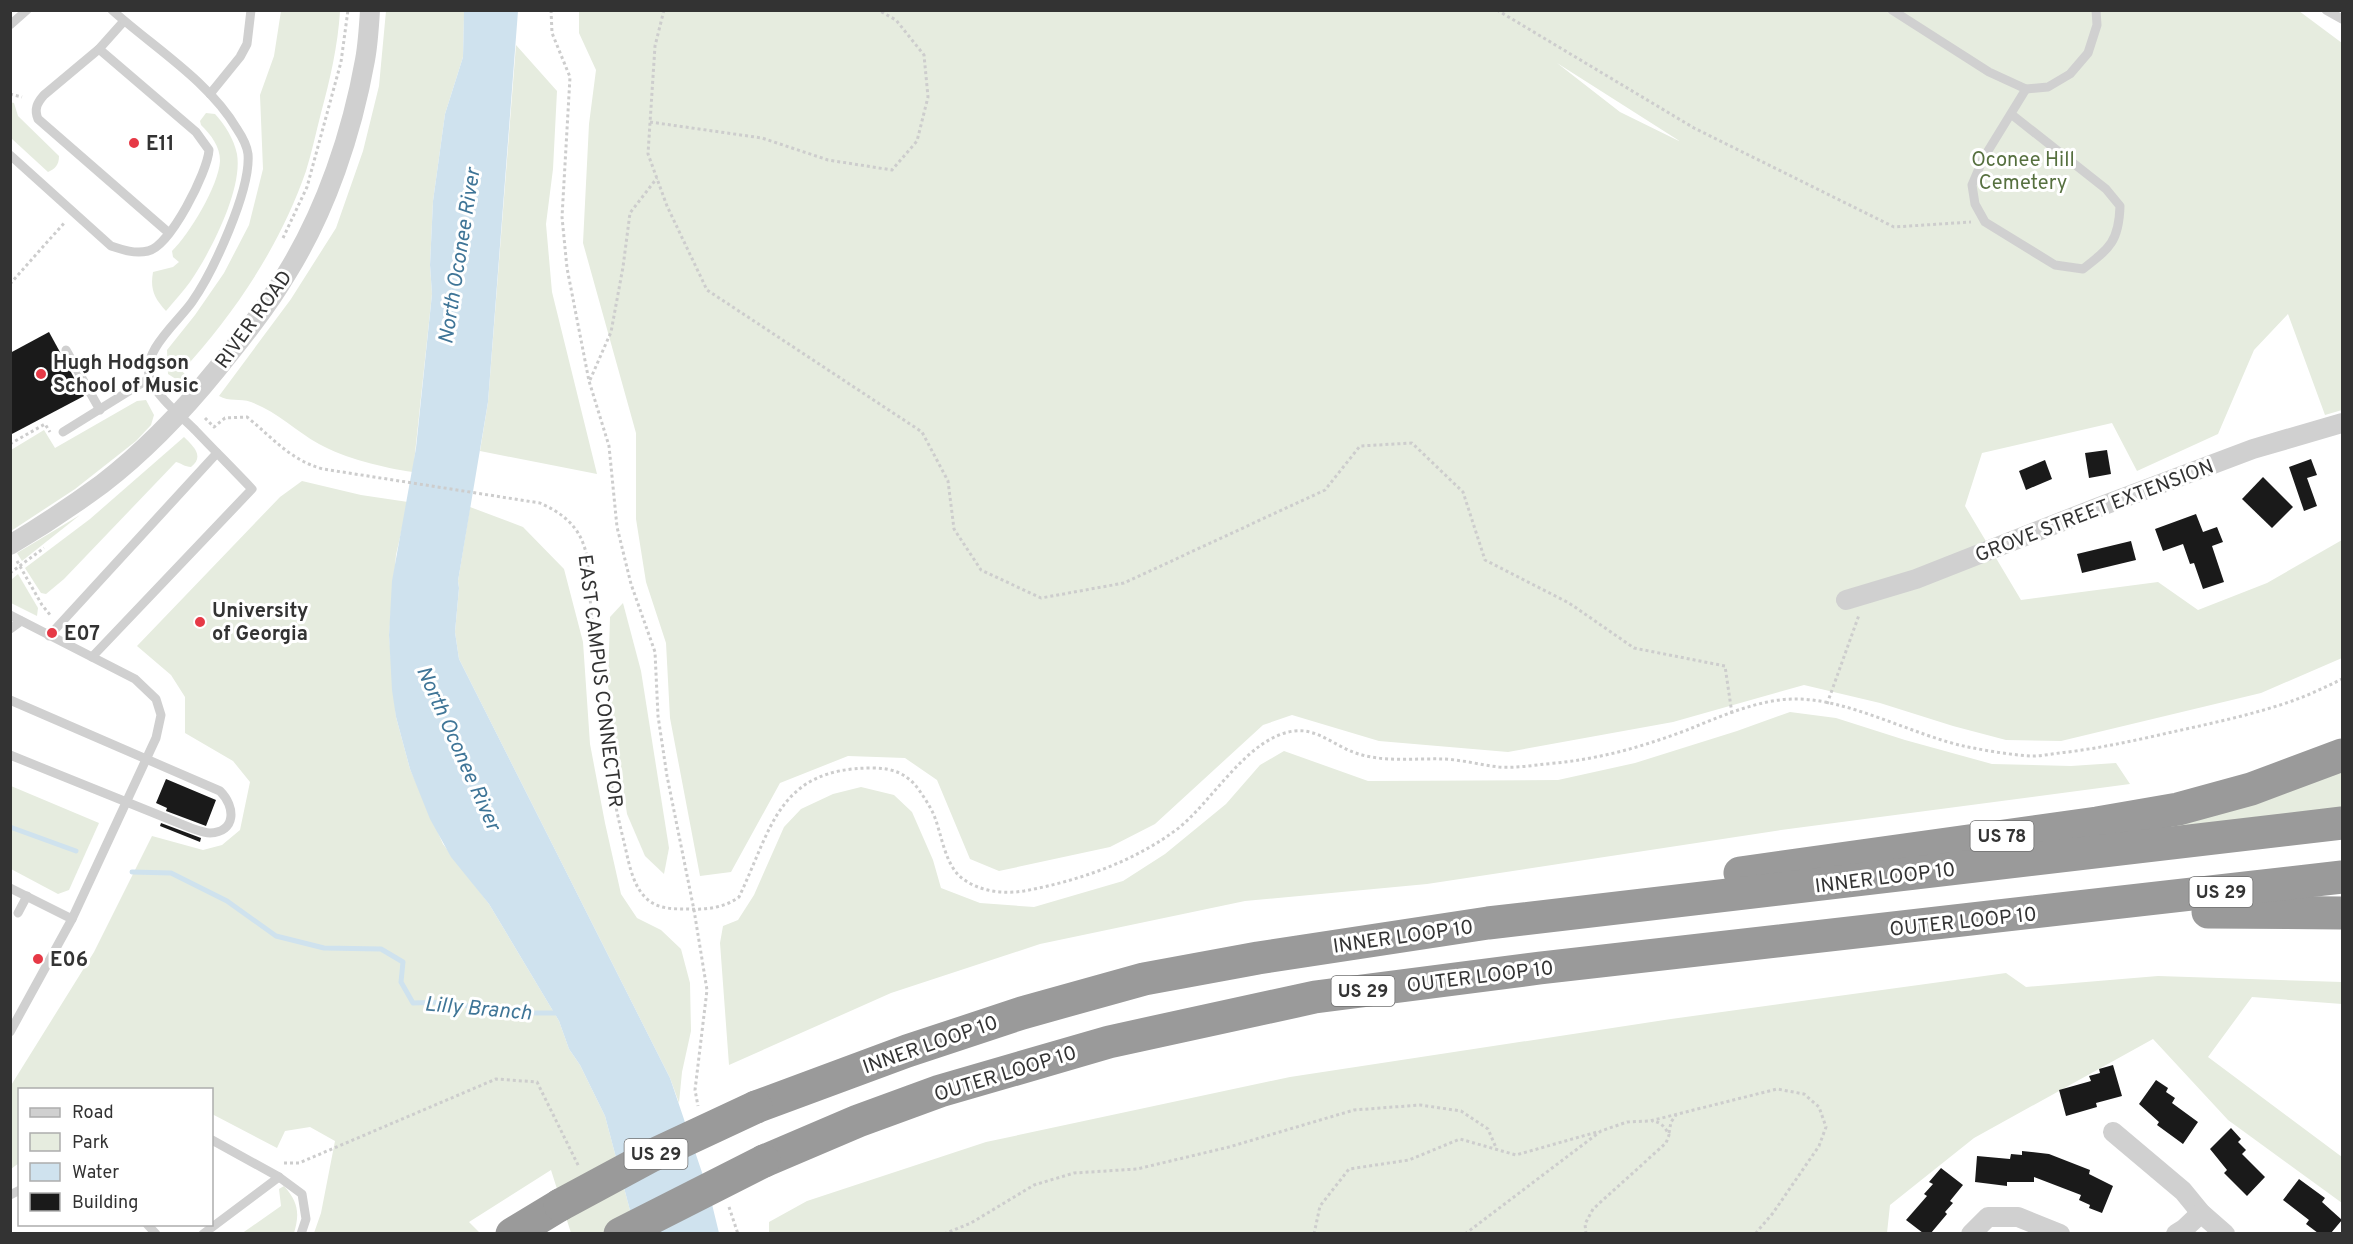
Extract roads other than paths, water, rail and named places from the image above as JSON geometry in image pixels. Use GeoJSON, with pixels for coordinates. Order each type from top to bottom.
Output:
{"type":"FeatureCollection","features":[{"type":"Feature","properties":{"kind":"highway","name":"US 78"},"geometry":{"type":"LineString","coordinates":[[1659,903],[1744,871],[2097,824],[2178,809],[2251,789],[2343,754]]}},
{"type":"Feature","properties":{"kind":"highway","name":"INNER LOOP 10"},"geometry":{"type":"LineString","coordinates":[[512,1233],[651,1156],[756,1107],[907,1051],[1022,1013],[1144,979],[1374,939],[1659,903],[2343,823]]}},
{"type":"Feature","properties":{"kind":"highway","name":"OUTER LOOP 10"},"geometry":{"type":"LineString","coordinates":[[620,1233],[764,1161],[858,1121],[940,1092],[1109,1042],[1315,997],[1540,968],[2343,877]]}},
{"type":"Feature","properties":{"kind":"highway"},"geometry":{"type":"LineString","coordinates":[[2099,906],[2139,914],[2249,911],[2343,913]]}},
{"type":"Feature","properties":{"kind":"street","name":"RIVER ROAD"},"geometry":{"type":"LineString","coordinates":[[12,549],[103,483],[146,446],[178,414],[242,338],[287,273],[314,224],[336,166],[353,111],[365,60],[370,10]]}},
{"type":"Feature","properties":{"kind":"street","name":"GROVE STREET EXTENSION"},"geometry":{"type":"LineString","coordinates":[[1846,600],[1916,579],[2253,449],[2343,423]]}},
{"type":"Feature","properties":{"kind":"street"},"geometry":{"type":"LineString","coordinates":[[2113,1132],[2183,1191],[2201,1213],[2225,1233]]}},
{"type":"Feature","properties":{"kind":"street"},"geometry":{"type":"LineString","coordinates":[[2176,1233],[2184,1229],[2201,1213]]}},
{"type":"Feature","properties":{"kind":"street"},"geometry":{"type":"LineString","coordinates":[[1971,1233],[1988,1217],[2018,1217],[2060,1233]]}},
{"type":"Feature","properties":{"kind":"lane"},"geometry":{"type":"LineString","coordinates":[[10,25],[27,10]]}},
{"type":"Feature","properties":{"kind":"lane"},"geometry":{"type":"LineString","coordinates":[[92,657],[252,489],[162,396],[150,378],[149,368],[151,356],[165,333],[191,303],[209,273],[236,210],[245,178],[248,153],[239,131],[224,108],[112,10]]}},
{"type":"Feature","properties":{"kind":"lane"},"geometry":{"type":"LineString","coordinates":[[210,94],[240,57],[247,44],[251,10]]}},
{"type":"Feature","properties":{"kind":"lane"},"geometry":{"type":"LineString","coordinates":[[1892,10],[1989,72],[2026,89],[2048,87],[2070,74],[2088,53],[2097,25],[2096,10]]}},
{"type":"Feature","properties":{"kind":"lane"},"geometry":{"type":"LineString","coordinates":[[2326,10],[2343,19]]}},
{"type":"Feature","properties":{"kind":"lane"},"geometry":{"type":"LineString","coordinates":[[124,21],[99,49],[44,95],[37,104],[36,113],[38,119],[170,233]]}},
{"type":"Feature","properties":{"kind":"lane"},"geometry":{"type":"LineString","coordinates":[[10,155],[111,246],[128,252],[150,251],[162,243],[183,215],[206,164],[209,150],[196,132],[99,49]]}},
{"type":"Feature","properties":{"kind":"lane"},"geometry":{"type":"LineString","coordinates":[[2011,114],[2106,189],[2120,206],[2120,229],[2105,251],[2083,269],[2055,265],[1985,222],[1976,204],[1972,185],[1983,159],[2026,89]]}},
{"type":"Feature","properties":{"kind":"lane"},"geometry":{"type":"LineString","coordinates":[[66,350],[100,410]]}},
{"type":"Feature","properties":{"kind":"lane"},"geometry":{"type":"LineString","coordinates":[[63,432],[150,378]]}},
{"type":"Feature","properties":{"kind":"lane"},"geometry":{"type":"LineString","coordinates":[[50,636],[217,453]]}},
{"type":"Feature","properties":{"kind":"lane"},"geometry":{"type":"LineString","coordinates":[[10,615],[135,679],[156,699],[160,715],[156,738],[147,759],[72,919],[10,1032]]}},
{"type":"Feature","properties":{"kind":"lane"},"geometry":{"type":"LineString","coordinates":[[10,629],[21,621]]}},
{"type":"Feature","properties":{"kind":"lane"},"geometry":{"type":"LineString","coordinates":[[10,700],[220,791],[229,800],[232,812],[228,823],[221,831],[208,833],[10,754]]}},
{"type":"Feature","properties":{"kind":"lane"},"geometry":{"type":"LineString","coordinates":[[10,888],[72,919]]}},
{"type":"Feature","properties":{"kind":"lane"},"geometry":{"type":"LineString","coordinates":[[18,913],[27,896]]}},
{"type":"Feature","properties":{"kind":"lane"},"geometry":{"type":"LineString","coordinates":[[213,1141],[279,1177],[302,1194],[306,1219],[301,1233]]}},
{"type":"Feature","properties":{"kind":"lane"},"geometry":{"type":"LineString","coordinates":[[213,1226],[279,1177]]}},
{"type":"Feature","properties":{"kind":"water","name":"North Oconee River"},"geometry":{"type":"Polygon","coordinates":[[[464,11],[518,11],[488,402],[458,581],[455,632],[459,659],[670,1078],[710,1196],[719,1233],[636,1233],[605,1116],[580,1065],[569,1049],[559,1021],[489,904],[451,857],[430,819],[410,769],[396,717],[389,635],[392,581],[416,448],[432,294],[430,265],[433,201],[445,114],[463,57],[464,11]]]}},
{"type":"Feature","properties":{"kind":"waterway","name":"Lilly Branch"},"geometry":{"type":"LineString","coordinates":[[10,827],[76,851]]}},
{"type":"Feature","properties":{"kind":"waterway","name":"Lilly Branch"},"geometry":{"type":"LineString","coordinates":[[132,872],[171,873],[227,901],[276,936],[324,948],[381,949],[403,962],[401,982],[413,1003],[445,1002],[512,1013],[561,1013]]}},
{"type":"Feature","properties":{"kind":"place","name":"E11"},"geometry":{"type":"Point","coordinates":[134,143]}},
{"type":"Feature","properties":{"kind":"place","name":"Hugh Hodgson School of Music"},"geometry":{"type":"Point","coordinates":[41,374]}},
{"type":"Feature","properties":{"kind":"place","name":"University of Georgia"},"geometry":{"type":"Point","coordinates":[200,622]}},
{"type":"Feature","properties":{"kind":"place","name":"E07"},"geometry":{"type":"Point","coordinates":[52,633]}},
{"type":"Feature","properties":{"kind":"place","name":"E06"},"geometry":{"type":"Point","coordinates":[38,959]}},
{"type":"Feature","properties":{"kind":"park label","name":"Oconee Hill Cemetery"},"geometry":{"type":"Point","coordinates":[2023,170]}}]}
